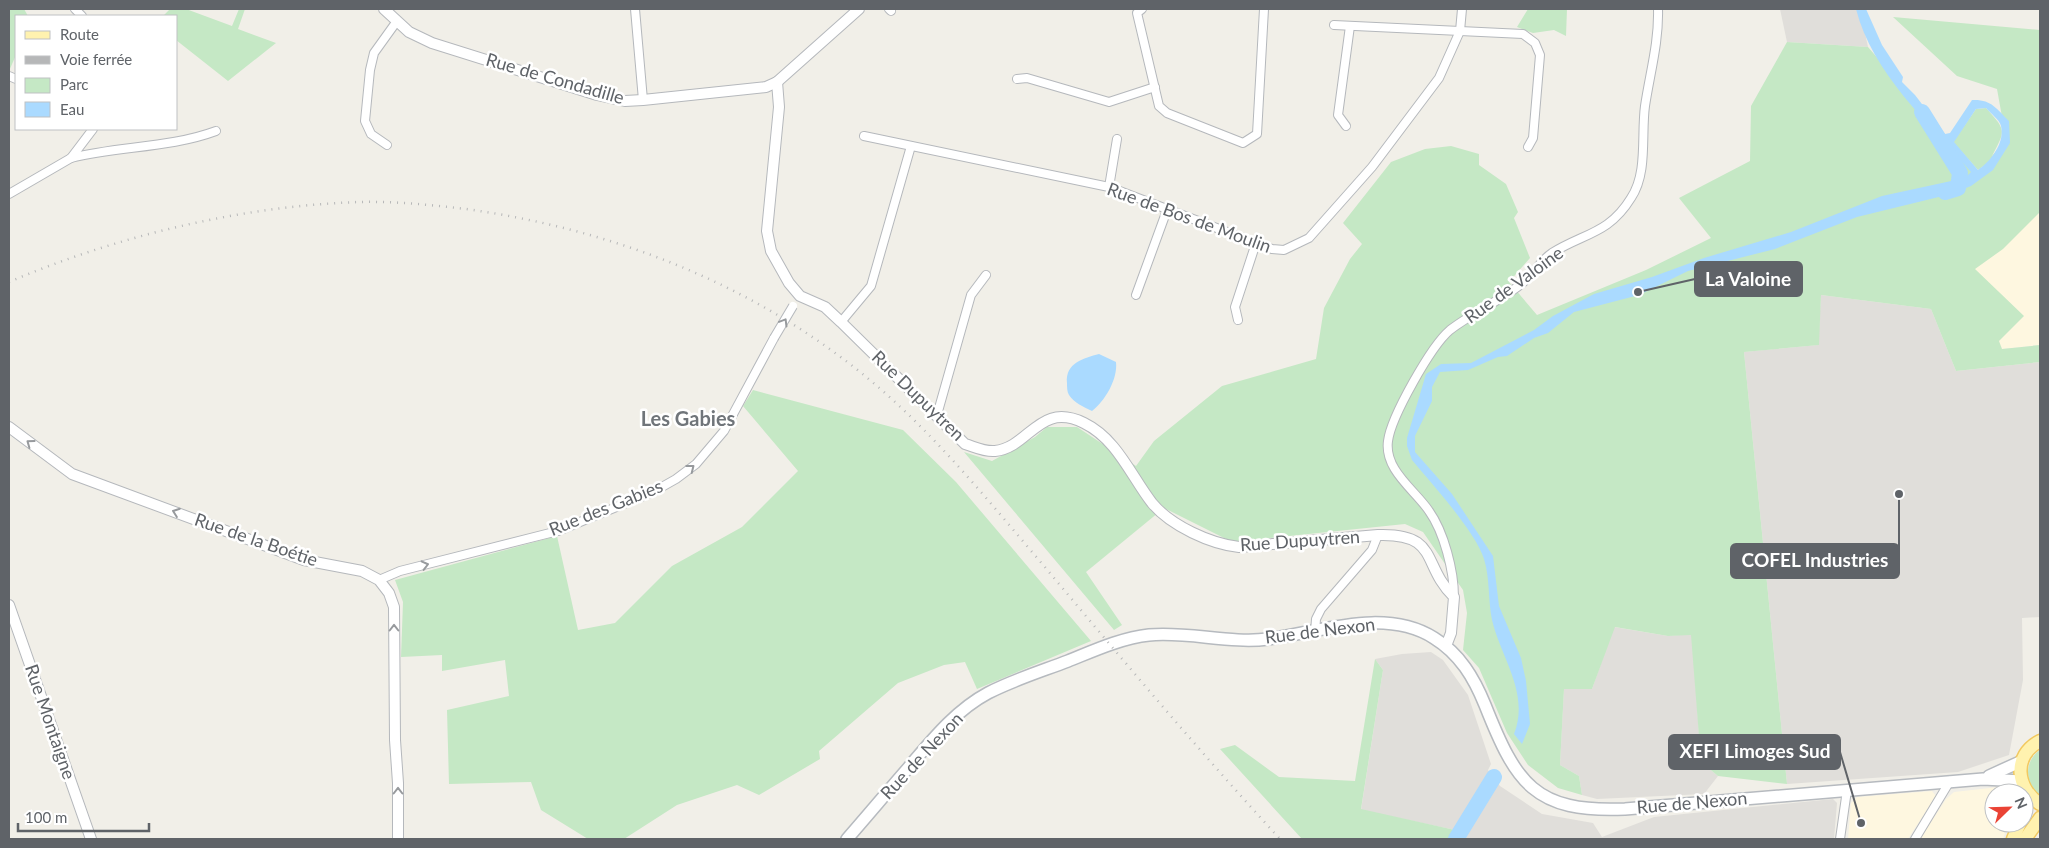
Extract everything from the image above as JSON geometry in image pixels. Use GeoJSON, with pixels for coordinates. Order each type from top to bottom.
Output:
{"type":"FeatureCollection","features":[{"type":"Feature","properties":{"kind":"main road","name":"Rue de Nexon"},"geometry":{"type":"LineString","coordinates":[[847,839],[941,730],[966,707],[988,693],[1095,651],[1149,635],[1263,640],[1365,623],[1400,625],[1424,633],[1446,646],[1472,677],[1502,748],[1513,768],[1531,788],[1553,801],[1575,808],[1598,810],[1983,779],[2006,783]]}},
{"type":"Feature","properties":{"kind":"main road"},"geometry":{"type":"LineString","coordinates":[[2023,783],[2022,760],[2031,747],[2040,741]]}},
{"type":"Feature","properties":{"kind":"main road","name":"Rue de Nexon"},"geometry":{"type":"LineString","coordinates":[[1983,779],[2022,760]]}},
{"type":"Feature","properties":{"kind":"main road"},"geometry":{"type":"LineString","coordinates":[[2025,839],[2040,818]]}},
{"type":"Feature","properties":{"kind":"street","name":"Rue de Condadille"},"geometry":{"type":"LineString","coordinates":[[384,9],[409,32],[432,43],[597,95],[625,101],[755,90],[777,82],[859,9]]}},
{"type":"Feature","properties":{"kind":"street"},"geometry":{"type":"LineString","coordinates":[[636,9],[643,100]]}},
{"type":"Feature","properties":{"kind":"street"},"geometry":{"type":"LineString","coordinates":[[1142,9],[1137,13],[1158,106],[1167,113],[1242,143],[1256,134],[1264,9]]}},
{"type":"Feature","properties":{"kind":"street","name":"Rue de Bos de Moulin"},"geometry":{"type":"LineString","coordinates":[[864,136],[1109,187],[1272,249],[1284,250],[1309,238],[1372,167],[1439,78],[1460,31],[1462,9]]}},
{"type":"Feature","properties":{"kind":"street","name":"Rue de Valoine"},"geometry":{"type":"LineString","coordinates":[[1446,646],[1451,632],[1454,597],[1454,581],[1448,553],[1430,511],[1401,477],[1391,461],[1387,442],[1396,416],[1432,351],[1450,331],[1521,284],[1551,254],[1595,234],[1618,216],[1633,197],[1640,174],[1645,107],[1659,29],[1658,9]]}},
{"type":"Feature","properties":{"kind":"street"},"geometry":{"type":"LineString","coordinates":[[387,145],[371,134],[365,121],[370,70],[374,53],[397,21]]}},
{"type":"Feature","properties":{"kind":"street"},"geometry":{"type":"LineString","coordinates":[[1334,25],[1523,34],[1535,43],[1540,55],[1533,138],[1528,148]]}},
{"type":"Feature","properties":{"kind":"street"},"geometry":{"type":"LineString","coordinates":[[1346,126],[1338,115],[1350,26]]}},
{"type":"Feature","properties":{"kind":"street"},"geometry":{"type":"LineString","coordinates":[[1016,79],[1026,78],[1108,102],[1154,87]]}},
{"type":"Feature","properties":{"kind":"street","name":"Rue Dupuytren"},"geometry":{"type":"LineString","coordinates":[[777,82],[779,107],[767,231],[771,250],[779,269],[800,296],[825,307],[965,444],[982,450],[996,451],[1013,444],[1049,418],[1064,417],[1084,423],[1102,436],[1116,450],[1153,504],[1166,516],[1196,534],[1223,545],[1239,547],[1400,534],[1421,545],[1454,597]]}},
{"type":"Feature","properties":{"kind":"street"},"geometry":{"type":"LineString","coordinates":[[71,158],[92,130]]}},
{"type":"Feature","properties":{"kind":"street"},"geometry":{"type":"LineString","coordinates":[[9,194],[71,158],[93,152],[192,140],[216,131]]}},
{"type":"Feature","properties":{"kind":"street"},"geometry":{"type":"LineString","coordinates":[[1109,187],[1118,139]]}},
{"type":"Feature","properties":{"kind":"street"},"geometry":{"type":"LineString","coordinates":[[841,322],[871,286],[911,146]]}},
{"type":"Feature","properties":{"kind":"street"},"geometry":{"type":"LineString","coordinates":[[1136,295],[1167,210]]}},
{"type":"Feature","properties":{"kind":"street"},"geometry":{"type":"LineString","coordinates":[[1238,320],[1235,307],[1256,243]]}},
{"type":"Feature","properties":{"kind":"street"},"geometry":{"type":"LineString","coordinates":[[937,415],[971,295],[986,275]]}},
{"type":"Feature","properties":{"kind":"street","name":"Rue des Gabies"},"geometry":{"type":"LineString","coordinates":[[379,580],[400,571],[558,531],[653,492],[676,479],[696,464],[724,431],[774,338],[800,296]]}},
{"type":"Feature","properties":{"kind":"street","name":"Rue de la Boétie"},"geometry":{"type":"LineString","coordinates":[[9,427],[72,474],[304,560],[362,571],[379,580]]}},
{"type":"Feature","properties":{"kind":"street"},"geometry":{"type":"LineString","coordinates":[[1315,632],[1316,619],[1321,609],[1372,550],[1378,535]]}},
{"type":"Feature","properties":{"kind":"street"},"geometry":{"type":"LineString","coordinates":[[379,580],[389,593],[394,607],[398,839]]}},
{"type":"Feature","properties":{"kind":"street","name":"Rue Montaigne"},"geometry":{"type":"LineString","coordinates":[[9,605],[91,839]]}},
{"type":"Feature","properties":{"kind":"street"},"geometry":{"type":"LineString","coordinates":[[1914,839],[1950,781]]}},
{"type":"Feature","properties":{"kind":"street"},"geometry":{"type":"LineString","coordinates":[[1840,839],[1847,790]]}},
{"type":"Feature","properties":{"kind":"shaded area"},"geometry":{"type":"Polygon","coordinates":[[[1780,9],[1860,9],[1868,47],[1787,42],[1780,9]]]}},
{"type":"Feature","properties":{"kind":"shaded area"},"geometry":{"type":"Polygon","coordinates":[[[2040,201],[2040,345],[2002,349],[1999,367],[1947,277],[2040,201]]]}},
{"type":"Feature","properties":{"kind":"shaded area"},"geometry":{"type":"Polygon","coordinates":[[[1821,295],[1931,309],[1956,371],[2040,362],[2040,617],[2022,618],[2023,680],[2009,755],[1958,772],[1787,784],[1744,352],[1818,345],[1821,295]]]}},
{"type":"Feature","properties":{"kind":"shaded area"},"geometry":{"type":"Polygon","coordinates":[[[1614,627],[1668,636],[1692,634],[1701,762],[1718,776],[1704,794],[1597,799],[1582,795],[1579,776],[1560,765],[1564,688],[1592,689],[1614,627]]]}},
{"type":"Feature","properties":{"kind":"shaded area"},"geometry":{"type":"Polygon","coordinates":[[[1431,652],[1443,660],[1468,695],[1491,764],[1488,770],[1500,786],[1542,814],[1593,823],[1602,837],[1654,817],[1833,799],[1837,803],[1834,839],[1448,839],[1455,830],[1361,810],[1383,670],[1375,659],[1402,654],[1431,652]]]}},
{"type":"Feature","properties":{"kind":"shaded area"},"geometry":{"type":"Polygon","coordinates":[[[1984,789],[1984,833],[2005,833],[2003,839],[1920,839],[1946,799],[1954,792],[1984,789]]]}},
{"type":"Feature","properties":{"kind":"shaded area"},"geometry":{"type":"Polygon","coordinates":[[[1932,791],[1936,796],[1908,839],[1848,839],[1851,803],[1857,797],[1932,791]]]}},
{"type":"Feature","properties":{"kind":"green space"},"geometry":{"type":"Polygon","coordinates":[[[9,9],[24,9],[27,15],[15,15],[15,57],[9,71],[9,9]]]}},
{"type":"Feature","properties":{"kind":"green space"},"geometry":{"type":"Polygon","coordinates":[[[170,9],[186,9],[232,26],[239,9],[245,9],[238,29],[276,43],[228,81],[178,42],[178,15],[164,15],[170,9]]]}},
{"type":"Feature","properties":{"kind":"green space"},"geometry":{"type":"Polygon","coordinates":[[[1528,9],[1567,9],[1566,36],[1554,30],[1533,33],[1517,27],[1528,9]]]}},
{"type":"Feature","properties":{"kind":"green space"},"geometry":{"type":"Polygon","coordinates":[[[1893,17],[2040,30],[2040,212],[2003,249],[1975,269],[2024,316],[1999,341],[2002,349],[2040,345],[2040,362],[1956,371],[1931,309],[1821,295],[1819,345],[1744,352],[1787,784],[1718,776],[1701,762],[1691,635],[1668,636],[1615,627],[1592,689],[1564,689],[1560,765],[1579,776],[1582,795],[1558,788],[1528,765],[1507,733],[1479,668],[1463,650],[1467,613],[1463,590],[1423,532],[1405,524],[1232,542],[1164,508],[1086,572],[1122,625],[1114,630],[964,452],[992,461],[1035,437],[1047,427],[1077,427],[1136,466],[1154,441],[1222,386],[1316,359],[1324,308],[1350,259],[1362,244],[1343,223],[1391,162],[1425,149],[1451,146],[1479,154],[1479,165],[1506,184],[1518,212],[1514,218],[1530,258],[1509,282],[1537,315],[1646,270],[1711,238],[1679,198],[1750,161],[1751,106],[1787,42],[1868,47],[1978,175],[1985,165],[1978,170],[1953,142],[1976,109],[1986,108],[2002,130],[2000,141],[1992,156],[2006,139],[1997,89],[1957,76],[1893,17]]]}},
{"type":"Feature","properties":{"kind":"green space"},"geometry":{"type":"Polygon","coordinates":[[[753,390],[903,430],[956,482],[1091,641],[977,689],[965,662],[944,665],[898,683],[819,751],[820,759],[759,795],[737,785],[677,805],[624,839],[588,839],[541,810],[531,782],[449,784],[447,710],[509,696],[505,660],[442,671],[442,655],[401,657],[403,602],[395,580],[557,536],[578,630],[615,623],[672,566],[742,527],[798,471],[743,406],[753,390]]]}},
{"type":"Feature","properties":{"kind":"green space"},"geometry":{"type":"Polygon","coordinates":[[[1375,659],[1383,670],[1361,809],[1455,830],[1448,839],[1302,839],[1220,749],[1235,745],[1279,777],[1355,781],[1375,659]]]}},
{"type":"Feature","properties":{"kind":"green space"},"geometry":{"type":"Polygon","coordinates":[[[2040,750],[2040,795],[2034,789],[2034,783],[2030,783],[2028,772],[2031,760],[2040,750]]]}},
{"type":"Feature","properties":{"kind":"water"},"geometry":{"type":"Polygon","coordinates":[[[1856,9],[1866,9],[1882,45],[1903,77],[1902,82],[1915,95],[1945,134],[1950,133],[1972,100],[1984,101],[1997,108],[2009,121],[2010,143],[1993,170],[1971,186],[1951,194],[1857,217],[1775,249],[1688,271],[1639,295],[1574,312],[1548,333],[1534,338],[1507,356],[1498,357],[1468,370],[1440,372],[1432,387],[1432,401],[1415,436],[1415,452],[1452,494],[1493,556],[1499,606],[1521,658],[1526,681],[1530,724],[1522,744],[1514,734],[1519,704],[1512,676],[1492,620],[1484,559],[1463,522],[1412,460],[1407,446],[1407,438],[1426,374],[1441,364],[1471,363],[1534,330],[1553,316],[1594,294],[1791,232],[1882,196],[1965,178],[1971,172],[1920,116],[1888,76],[1864,32],[1856,9]],[[1986,108],[1976,109],[1954,142],[1978,170],[1988,162],[1996,151],[2002,132],[1997,119],[1986,108]]]}},
{"type":"Feature","properties":{"kind":"water"},"geometry":{"type":"Polygon","coordinates":[[[1099,354],[1116,362],[1116,369],[1110,389],[1102,402],[1092,411],[1076,403],[1071,398],[1067,389],[1067,376],[1072,366],[1077,362],[1099,354]]]}},
{"type":"Feature","properties":{"kind":"water"},"geometry":{"type":"Polygon","coordinates":[[[1468,818],[1474,821],[1462,838],[1452,839],[1455,830],[1468,818]]]}},
{"type":"Feature","properties":{"kind":"waterway"},"geometry":{"type":"LineString","coordinates":[[1922,112],[1960,173],[1958,188],[1945,192]]}},
{"type":"Feature","properties":{"kind":"waterway"},"geometry":{"type":"LineString","coordinates":[[1456,839],[1494,777]]}},
{"type":"Feature","properties":{"kind":"railway"},"geometry":{"type":"LineString","coordinates":[[9,282],[93,251],[180,226],[270,210],[359,202],[440,206],[522,219],[578,232],[632,248],[685,268],[736,292],[785,320],[832,351],[900,406],[964,473],[1160,704],[1280,839]]}},
{"type":"Feature","properties":{"kind":"place","name":"La Valoine"},"geometry":{"type":"Point","coordinates":[1638,292]}},
{"type":"Feature","properties":{"kind":"place","name":"COFEL Industries"},"geometry":{"type":"Point","coordinates":[1899,494]}},
{"type":"Feature","properties":{"kind":"place","name":"XEFI Limoges Sud"},"geometry":{"type":"Point","coordinates":[1861,823]}},
{"type":"Feature","properties":{"kind":"district","name":"Les Gabies"},"geometry":{"type":"Point","coordinates":[688,419]}}]}
